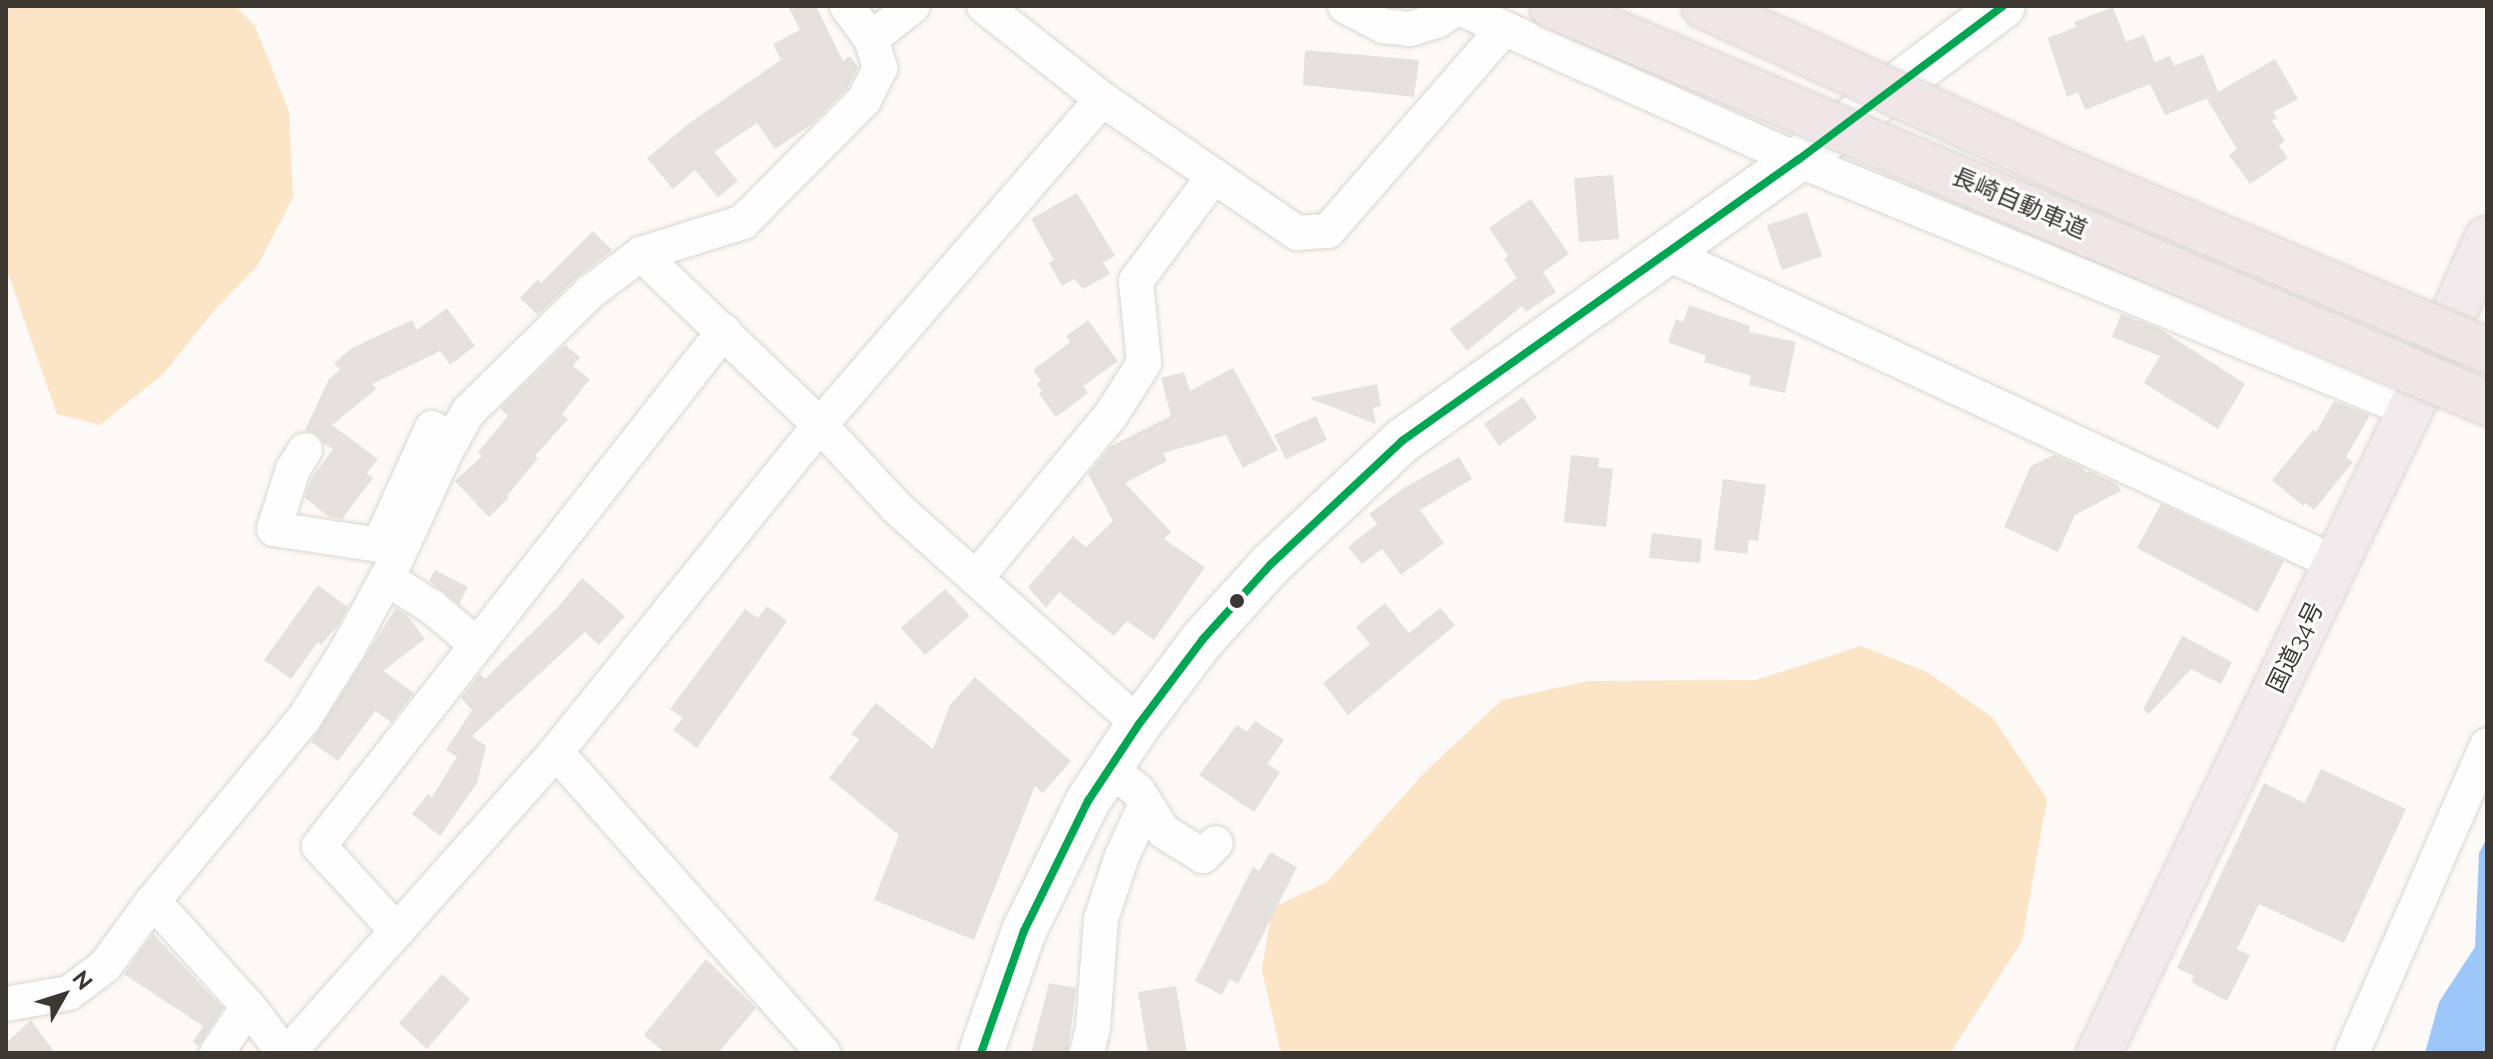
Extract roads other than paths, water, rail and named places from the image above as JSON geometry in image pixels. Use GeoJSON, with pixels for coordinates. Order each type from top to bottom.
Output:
{"type":"FeatureCollection","features":[{"type":"Feature","properties":{"kind":"highway","name":"長崎自動車道"},"geometry":{"type":"LineString","coordinates":[[1552,6],[2487,403]]}},
{"type":"Feature","properties":{"kind":"highway","name":"長崎自動車道"},"geometry":{"type":"LineString","coordinates":[[1704,6],[2060,169],[2487,350]]}},
{"type":"Feature","properties":{"kind":"highway","name":"国道34号"},"geometry":{"type":"LineString","coordinates":[[2099,1053],[2410,410],[2487,239]]}},
{"type":"Feature","properties":{"kind":"street"},"geometry":{"type":"LineString","coordinates":[[6,1004],[69,993],[105,966],[153,901],[303,720],[386,578],[468,412],[589,293],[641,254],[743,222],[864,100],[880,68],[871,39],[847,6]]}},
{"type":"Feature","properties":{"kind":"street"},"geometry":{"type":"LineString","coordinates":[[871,39],[913,6]]}},
{"type":"Feature","properties":{"kind":"street"},"geometry":{"type":"LineString","coordinates":[[984,6],[1102,99],[1297,233],[1328,231],[1533,6]]}},
{"type":"Feature","properties":{"kind":"street"},"geometry":{"type":"LineString","coordinates":[[1345,6],[1383,26],[1410,29],[1437,21],[1457,7],[1798,160],[2410,410]]}},
{"type":"Feature","properties":{"kind":"street"},"geometry":{"type":"LineString","coordinates":[[981,1053],[1024,931],[1067,839],[1139,724],[1236,600],[1402,441],[1798,160],[2003,6]]}},
{"type":"Feature","properties":{"kind":"street"},"geometry":{"type":"LineString","coordinates":[[153,901],[286,1053],[556,752],[820,425],[1102,99]]}},
{"type":"Feature","properties":{"kind":"street"},"geometry":{"type":"LineString","coordinates":[[976,578],[1111,415],[1144,363],[1136,281],[1214,176]]}},
{"type":"Feature","properties":{"kind":"street"},"geometry":{"type":"LineString","coordinates":[[1667,253],[2335,563]]}},
{"type":"Feature","properties":{"kind":"street"},"geometry":{"type":"LineString","coordinates":[[641,254],[820,425],[897,508],[1139,724]]}},
{"type":"Feature","properties":{"kind":"street"},"geometry":{"type":"LineString","coordinates":[[397,931],[319,846],[724,331]]}},
{"type":"Feature","properties":{"kind":"street"},"geometry":{"type":"LineString","coordinates":[[305,450],[293,469],[274,529],[379,545],[432,428],[453,440]]}},
{"type":"Feature","properties":{"kind":"street"},"geometry":{"type":"LineString","coordinates":[[386,578],[432,607],[477,645]]}},
{"type":"Feature","properties":{"kind":"street"},"geometry":{"type":"LineString","coordinates":[[2352,1053],[2487,745]]}},
{"type":"Feature","properties":{"kind":"street"},"geometry":{"type":"LineString","coordinates":[[556,752],[823,1053]]}},
{"type":"Feature","properties":{"kind":"street"},"geometry":{"type":"LineString","coordinates":[[1110,769],[1138,791],[1163,831],[1203,856],[1216,843]]}},
{"type":"Feature","properties":{"kind":"street"},"geometry":{"type":"LineString","coordinates":[[1087,1053],[1093,1028],[1101,919],[1122,856],[1146,804]]}},
{"type":"Feature","properties":{"kind":"street"},"geometry":{"type":"LineString","coordinates":[[217,1053],[248,1006]]}},
{"type":"Feature","properties":{"kind":"water"},"geometry":{"type":"Polygon","coordinates":[[[2487,838],[2487,1053],[2425,1053],[2439,1002],[2475,947],[2479,853],[2487,838]]]}}]}
